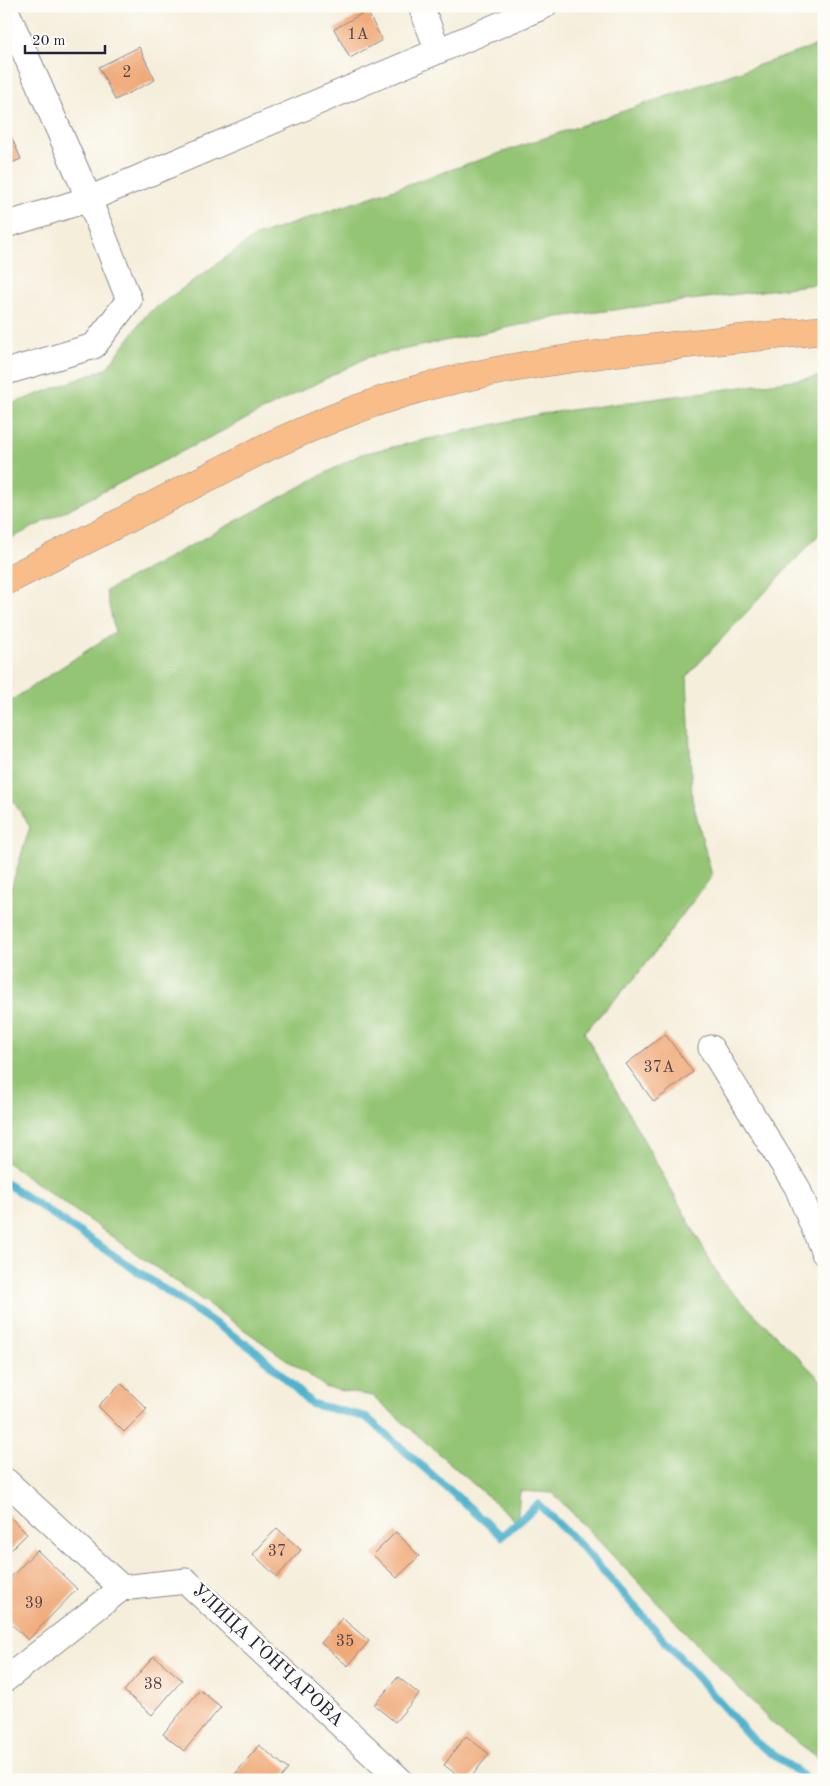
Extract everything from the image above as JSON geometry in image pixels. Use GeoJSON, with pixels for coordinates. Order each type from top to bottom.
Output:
{"type":"FeatureCollection","features":[{"type":"Feature","properties":{"kind":"main road"},"geometry":{"type":"LineString","coordinates":[[6,582],[267,447],[311,427],[404,394],[453,380],[531,365],[824,330]]}},
{"type":"Feature","properties":{"kind":"street"},"geometry":{"type":"LineString","coordinates":[[421,6],[438,50]]}},
{"type":"Feature","properties":{"kind":"street"},"geometry":{"type":"LineString","coordinates":[[6,225],[89,199],[544,6]]}},
{"type":"Feature","properties":{"kind":"street"},"geometry":{"type":"LineString","coordinates":[[6,10],[89,199],[129,300],[94,346],[6,372]]}},
{"type":"Feature","properties":{"kind":"street"},"geometry":{"type":"LineString","coordinates":[[711,1048],[797,1187],[824,1253]]}},
{"type":"Feature","properties":{"kind":"street"},"geometry":{"type":"LineString","coordinates":[[6,1482],[122,1588],[6,1679]]}},
{"type":"Feature","properties":{"kind":"street","name":"УЛИЦА ГОНЧАРОВА"},"geometry":{"type":"LineString","coordinates":[[122,1588],[186,1581],[400,1780]]}},
{"type":"Feature","properties":{"kind":"green space"},"geometry":{"type":"Polygon","coordinates":[[[824,43],[824,283],[558,317],[368,357],[6,541],[6,406],[106,369],[147,314],[256,236],[824,43]]]}},
{"type":"Feature","properties":{"kind":"green space"},"geometry":{"type":"Polygon","coordinates":[[[824,376],[824,529],[687,676],[692,799],[712,876],[634,979],[584,1032],[722,1282],[824,1383],[824,1762],[772,1723],[553,1493],[520,1491],[517,1522],[373,1396],[327,1388],[6,1162],[6,904],[30,827],[6,790],[6,704],[115,632],[106,591],[361,454],[541,414],[824,376]]]}},
{"type":"Feature","properties":{"kind":"building"},"geometry":{"type":"Polygon","coordinates":[[[367,11],[382,40],[350,58],[334,29],[367,11]]]}},
{"type":"Feature","properties":{"kind":"building"},"geometry":{"type":"Polygon","coordinates":[[[139,47],[155,80],[115,100],[99,67],[139,47]]]}},
{"type":"Feature","properties":{"kind":"building"},"geometry":{"type":"Polygon","coordinates":[[[6,125],[21,159],[6,165],[6,125]]]}},
{"type":"Feature","properties":{"kind":"building"},"geometry":{"type":"Polygon","coordinates":[[[665,1034],[693,1072],[654,1102],[626,1064],[665,1034]]]}},
{"type":"Feature","properties":{"kind":"building"},"geometry":{"type":"Polygon","coordinates":[[[121,1383],[147,1409],[124,1432],[98,1406],[121,1383]]]}},
{"type":"Feature","properties":{"kind":"building"},"geometry":{"type":"Polygon","coordinates":[[[6,1513],[27,1534],[6,1555],[6,1513]]]}},
{"type":"Feature","properties":{"kind":"building"},"geometry":{"type":"Polygon","coordinates":[[[277,1528],[301,1550],[277,1577],[253,1554],[277,1528]]]}},
{"type":"Feature","properties":{"kind":"building"},"geometry":{"type":"Polygon","coordinates":[[[396,1532],[419,1556],[397,1578],[373,1555],[396,1532]]]}},
{"type":"Feature","properties":{"kind":"building"},"geometry":{"type":"Polygon","coordinates":[[[37,1550],[77,1589],[28,1640],[6,1619],[6,1582],[37,1550]]]}},
{"type":"Feature","properties":{"kind":"building"},"geometry":{"type":"Polygon","coordinates":[[[342,1618],[369,1641],[348,1666],[321,1643],[342,1618]]]}},
{"type":"Feature","properties":{"kind":"building"},"geometry":{"type":"Polygon","coordinates":[[[154,1656],[182,1680],[152,1715],[124,1691],[154,1656]]]}},
{"type":"Feature","properties":{"kind":"building"},"geometry":{"type":"Polygon","coordinates":[[[398,1677],[419,1694],[395,1722],[374,1705],[398,1677]]]}},
{"type":"Feature","properties":{"kind":"building"},"geometry":{"type":"Polygon","coordinates":[[[200,1690],[221,1707],[184,1751],[163,1734],[200,1690]]]}},
{"type":"Feature","properties":{"kind":"building"},"geometry":{"type":"Polygon","coordinates":[[[466,1736],[489,1754],[469,1780],[464,1780],[444,1765],[466,1736]]]}},
{"type":"Feature","properties":{"kind":"building"},"geometry":{"type":"Polygon","coordinates":[[[259,1745],[288,1769],[279,1780],[234,1780],[232,1778],[259,1745]]]}},
{"type":"Feature","properties":{"kind":"waterway"},"geometry":{"type":"LineString","coordinates":[[6,1183],[256,1351],[312,1404],[366,1417],[502,1536],[538,1504],[579,1544],[754,1741],[809,1780]]}}]}
